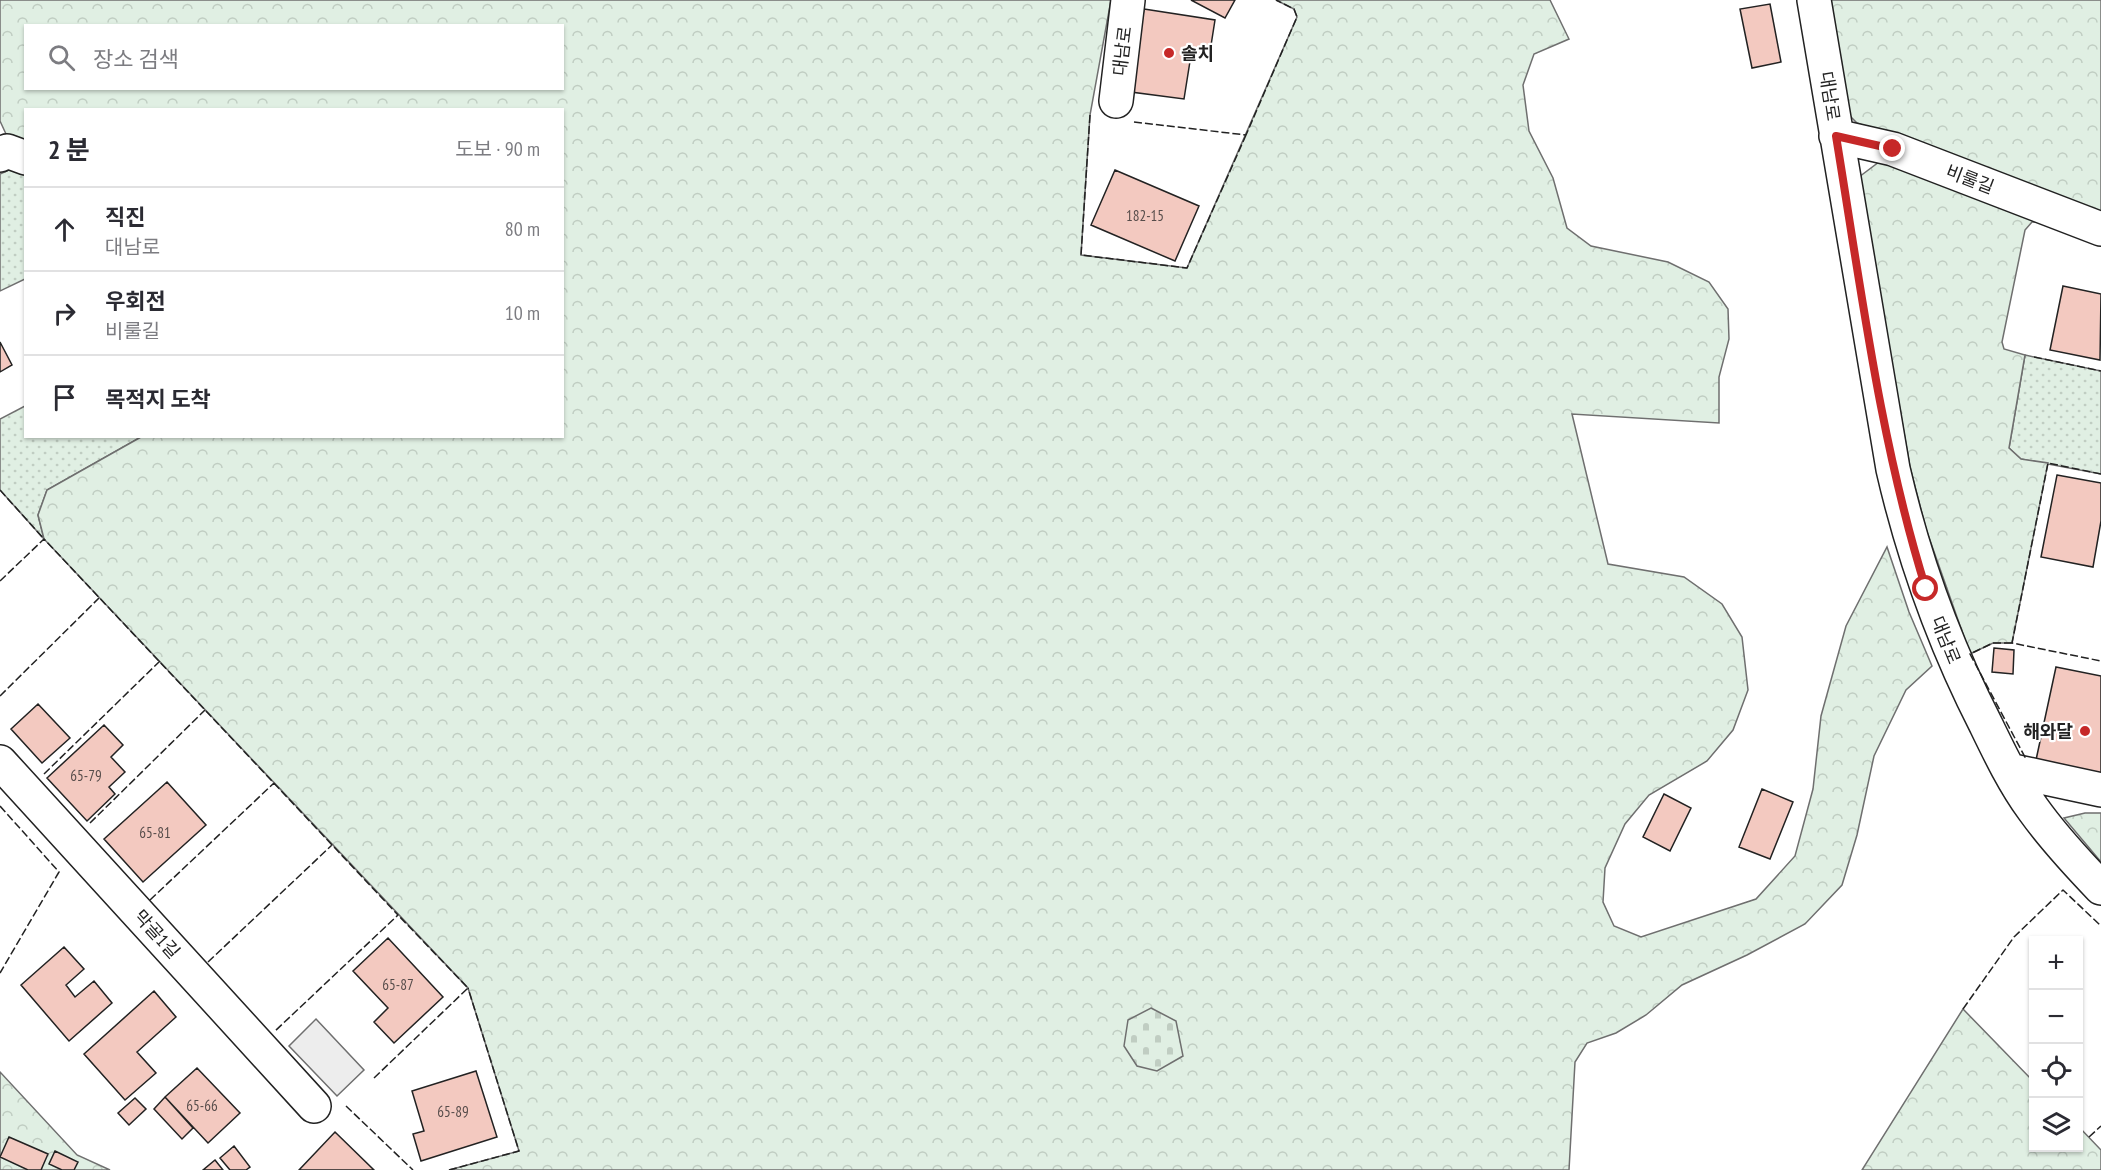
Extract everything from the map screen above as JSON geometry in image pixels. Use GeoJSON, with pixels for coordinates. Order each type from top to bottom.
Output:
{"type":"FeatureCollection","features":[{"type":"Feature","properties":{"kind":"street","name":"대남로"},"geometry":{"type":"LineString","coordinates":[[1116,101],[1128,0]]}},
{"type":"Feature","properties":{"kind":"street","name":"대남로"},"geometry":{"type":"LineString","coordinates":[[1814,0],[1893,470],[1907,529],[1926,589],[1954,663],[2009,770],[2032,808],[2059,843],[2101,888]]}},
{"type":"Feature","properties":{"kind":"street","name":"비룰길"},"geometry":{"type":"LineString","coordinates":[[1836,136],[1893,149],[2101,229]]}},
{"type":"Feature","properties":{"kind":"street"},"geometry":{"type":"LineString","coordinates":[[0,155],[8,152],[24,157]]}},
{"type":"Feature","properties":{"kind":"street","name":"막골1길"},"geometry":{"type":"LineString","coordinates":[[0,762],[314,1106]]}},
{"type":"Feature","properties":{"kind":"street"},"geometry":{"type":"LineString","coordinates":[[2009,770],[2101,790]]}},
{"type":"Feature","properties":{"kind":"green space"},"geometry":{"type":"Polygon","coordinates":[[[0,0],[1111,0],[1090,115],[1081,255],[1187,268],[1297,17],[1294,9],[1276,0],[1550,0],[1569,39],[1534,54],[1523,85],[1529,131],[1553,178],[1567,228],[1591,246],[1668,262],[1709,282],[1728,309],[1729,339],[1719,377],[1719,423],[1572,414],[1608,564],[1684,577],[1722,604],[1742,637],[1748,690],[1733,730],[1707,761],[1649,795],[1625,824],[1605,868],[1603,902],[1614,926],[1641,937],[1756,899],[1795,856],[1813,789],[1821,716],[1846,626],[1887,547],[1909,612],[1932,666],[1906,690],[1874,756],[1857,835],[1842,885],[1805,924],[1747,955],[1682,985],[1646,1015],[1616,1033],[1587,1043],[1575,1062],[1569,1170],[449,1170],[519,1151],[468,988],[44,539],[38,515],[47,490],[139,438],[564,438],[564,108],[24,108],[24,141],[6,134],[0,121],[0,0]]]}},
{"type":"Feature","properties":{"kind":"green space"},"geometry":{"type":"Polygon","coordinates":[[[1831,0],[2101,0],[2101,213],[1857,123],[1849,115],[1831,0]]]}},
{"type":"Feature","properties":{"kind":"green space"},"geometry":{"type":"Polygon","coordinates":[[[1890,161],[2041,222],[2032,222],[2025,230],[2002,342],[2004,349],[2025,355],[2009,448],[2021,459],[2048,463],[2012,643],[1993,643],[1970,654],[1926,529],[1910,467],[1859,177],[1879,162],[1890,161]]]}},
{"type":"Feature","properties":{"kind":"green space"},"geometry":{"type":"Polygon","coordinates":[[[11,169],[24,170],[24,279],[0,291],[0,174],[11,169]]]}},
{"type":"Feature","properties":{"kind":"green space"},"geometry":{"type":"Polygon","coordinates":[[[2025,355],[2101,371],[2101,474],[2021,459],[2009,448],[2025,355]]]}},
{"type":"Feature","properties":{"kind":"green space"},"geometry":{"type":"Polygon","coordinates":[[[24,407],[24,438],[139,438],[47,490],[38,515],[44,539],[0,490],[0,419],[24,407]]]}},
{"type":"Feature","properties":{"kind":"green space"},"geometry":{"type":"Polygon","coordinates":[[[2085,813],[2101,813],[2101,862],[2064,818],[2085,813]]]}},
{"type":"Feature","properties":{"kind":"green space"},"geometry":{"type":"Polygon","coordinates":[[[1151,1008],[1176,1021],[1183,1056],[1157,1071],[1137,1066],[1124,1046],[1128,1020],[1151,1008]]]}},
{"type":"Feature","properties":{"kind":"green space"},"geometry":{"type":"Polygon","coordinates":[[[1963,1009],[2029,1077],[2029,1152],[2083,1152],[2083,1131],[2101,1150],[2101,1170],[1862,1170],[1963,1009]]]}},
{"type":"Feature","properties":{"kind":"green space"},"geometry":{"type":"Polygon","coordinates":[[[0,1072],[77,1155],[110,1170],[0,1170],[0,1072]]]}},
{"type":"Feature","properties":{"kind":"shaded area"},"geometry":{"type":"Polygon","coordinates":[[[316,1019],[364,1070],[337,1096],[289,1046],[316,1019]]]}},
{"type":"Feature","properties":{"kind":"building"},"geometry":{"type":"Polygon","coordinates":[[[1191,0],[1235,0],[1225,18],[1191,0]]]}},
{"type":"Feature","properties":{"kind":"building"},"geometry":{"type":"Polygon","coordinates":[[[1770,4],[1781,62],[1752,68],[1740,9],[1770,4]]]}},
{"type":"Feature","properties":{"kind":"building"},"geometry":{"type":"Polygon","coordinates":[[[1144,9],[1215,20],[1209,58],[1191,55],[1184,99],[1131,92],[1144,9]]]}},
{"type":"Feature","properties":{"kind":"building"},"geometry":{"type":"Polygon","coordinates":[[[1115,170],[1199,206],[1175,261],[1091,225],[1115,170]]]}},
{"type":"Feature","properties":{"kind":"building"},"geometry":{"type":"Polygon","coordinates":[[[2063,286],[2101,294],[2100,360],[2050,350],[2063,286]]]}},
{"type":"Feature","properties":{"kind":"building"},"geometry":{"type":"Polygon","coordinates":[[[0,342],[12,365],[0,372],[0,342]]]}},
{"type":"Feature","properties":{"kind":"building"},"geometry":{"type":"Polygon","coordinates":[[[2057,475],[2101,483],[2101,521],[2093,567],[2041,557],[2057,475]]]}},
{"type":"Feature","properties":{"kind":"building"},"geometry":{"type":"Polygon","coordinates":[[[1994,648],[2014,650],[2013,674],[1992,672],[1994,648]]]}},
{"type":"Feature","properties":{"kind":"building"},"geometry":{"type":"Polygon","coordinates":[[[2056,667],[2101,676],[2101,774],[2036,760],[2056,667]]]}},
{"type":"Feature","properties":{"kind":"building"},"geometry":{"type":"Polygon","coordinates":[[[38,704],[70,738],[42,763],[11,729],[38,704]]]}},
{"type":"Feature","properties":{"kind":"building"},"geometry":{"type":"Polygon","coordinates":[[[104,725],[123,745],[111,757],[125,772],[109,787],[115,794],[87,821],[47,778],[104,725]]]}},
{"type":"Feature","properties":{"kind":"building"},"geometry":{"type":"Polygon","coordinates":[[[167,782],[206,825],[143,882],[104,839],[167,782]]]}},
{"type":"Feature","properties":{"kind":"building"},"geometry":{"type":"Polygon","coordinates":[[[1762,789],[1793,802],[1770,859],[1739,847],[1762,789]]]}},
{"type":"Feature","properties":{"kind":"building"},"geometry":{"type":"Polygon","coordinates":[[[1664,794],[1691,808],[1670,851],[1643,837],[1664,794]]]}},
{"type":"Feature","properties":{"kind":"building"},"geometry":{"type":"Polygon","coordinates":[[[388,938],[443,997],[394,1043],[374,1022],[388,1008],[353,971],[388,938]]]}},
{"type":"Feature","properties":{"kind":"building"},"geometry":{"type":"Polygon","coordinates":[[[64,947],[84,969],[66,985],[75,997],[94,981],[112,1003],[69,1041],[21,985],[64,947]]]}},
{"type":"Feature","properties":{"kind":"building"},"geometry":{"type":"Polygon","coordinates":[[[154,991],[176,1017],[137,1052],[156,1073],[125,1100],[84,1054],[154,991]]]}},
{"type":"Feature","properties":{"kind":"building"},"geometry":{"type":"Polygon","coordinates":[[[197,1068],[240,1113],[208,1143],[165,1097],[197,1068]]]}},
{"type":"Feature","properties":{"kind":"building"},"geometry":{"type":"Polygon","coordinates":[[[476,1071],[497,1137],[421,1161],[413,1134],[424,1131],[412,1091],[476,1071]]]}},
{"type":"Feature","properties":{"kind":"building"},"geometry":{"type":"Polygon","coordinates":[[[165,1097],[193,1128],[182,1139],[154,1109],[165,1097]]]}},
{"type":"Feature","properties":{"kind":"building"},"geometry":{"type":"Polygon","coordinates":[[[135,1098],[146,1109],[129,1125],[118,1113],[135,1098]]]}},
{"type":"Feature","properties":{"kind":"building"},"geometry":{"type":"Polygon","coordinates":[[[335,1132],[374,1170],[299,1170],[335,1132]]]}},
{"type":"Feature","properties":{"kind":"building"},"geometry":{"type":"Polygon","coordinates":[[[9,1137],[48,1154],[41,1170],[28,1170],[0,1157],[9,1137]]]}},
{"type":"Feature","properties":{"kind":"building"},"geometry":{"type":"Polygon","coordinates":[[[234,1146],[250,1167],[246,1170],[230,1170],[220,1158],[234,1146]]]}},
{"type":"Feature","properties":{"kind":"building"},"geometry":{"type":"Polygon","coordinates":[[[55,1151],[78,1162],[74,1170],[62,1170],[49,1164],[55,1151]]]}},
{"type":"Feature","properties":{"kind":"building"},"geometry":{"type":"Polygon","coordinates":[[[215,1160],[223,1170],[203,1170],[215,1160]]]}},
{"type":"Feature","properties":{"kind":"fence"},"geometry":{"type":"LineString","coordinates":[[1134,122],[1246,135],[1297,17],[1294,9],[1276,0]]}},
{"type":"Feature","properties":{"kind":"fence"},"geometry":{"type":"LineString","coordinates":[[1090,115],[1081,255],[1187,268],[1246,135]]}},
{"type":"Feature","properties":{"kind":"fence"},"geometry":{"type":"LineString","coordinates":[[2034,357],[2101,371]]}},
{"type":"Feature","properties":{"kind":"fence"},"geometry":{"type":"LineString","coordinates":[[2101,474],[2048,463],[2012,643],[2101,661]]}},
{"type":"Feature","properties":{"kind":"fence"},"geometry":{"type":"LineString","coordinates":[[0,490],[44,539]]}},
{"type":"Feature","properties":{"kind":"fence"},"geometry":{"type":"LineString","coordinates":[[0,581],[44,539],[398,915],[274,1032]]}},
{"type":"Feature","properties":{"kind":"fence"},"geometry":{"type":"LineString","coordinates":[[0,696],[99,598]]}},
{"type":"Feature","properties":{"kind":"fence"},"geometry":{"type":"LineString","coordinates":[[2012,643],[1993,643],[1970,654],[2026,759]]}},
{"type":"Feature","properties":{"kind":"fence"},"geometry":{"type":"LineString","coordinates":[[44,774],[160,661]]}},
{"type":"Feature","properties":{"kind":"fence"},"geometry":{"type":"LineString","coordinates":[[90,823],[205,710]]}},
{"type":"Feature","properties":{"kind":"fence"},"geometry":{"type":"LineString","coordinates":[[150,900],[274,783]]}},
{"type":"Feature","properties":{"kind":"fence"},"geometry":{"type":"LineString","coordinates":[[0,806],[59,872],[0,973]]}},
{"type":"Feature","properties":{"kind":"fence"},"geometry":{"type":"LineString","coordinates":[[208,962],[332,845]]}},
{"type":"Feature","properties":{"kind":"fence"},"geometry":{"type":"LineString","coordinates":[[1963,1009],[2014,937],[2063,890],[2101,926]]}},
{"type":"Feature","properties":{"kind":"fence"},"geometry":{"type":"LineString","coordinates":[[374,1078],[468,988],[398,915]]}},
{"type":"Feature","properties":{"kind":"fence"},"geometry":{"type":"LineString","coordinates":[[449,1170],[519,1151],[468,988]]}},
{"type":"Feature","properties":{"kind":"fence"},"geometry":{"type":"LineString","coordinates":[[346,1106],[413,1170]]}},
{"type":"Feature","properties":{"kind":"fence"},"geometry":{"type":"LineString","coordinates":[[2089,1137],[2101,1126]]}},
{"type":"Feature","properties":{"kind":"place","name":"솔치"},"geometry":{"type":"Point","coordinates":[1169,53]}},
{"type":"Feature","properties":{"kind":"place","name":"해와달"},"geometry":{"type":"Point","coordinates":[2085,731]}},
{"type":"Feature","properties":{"kind":"route"},"geometry":{"type":"LineString","coordinates":[[1893,149],[1836,136],[1893,470],[1907,529],[1926,589]]}}]}
